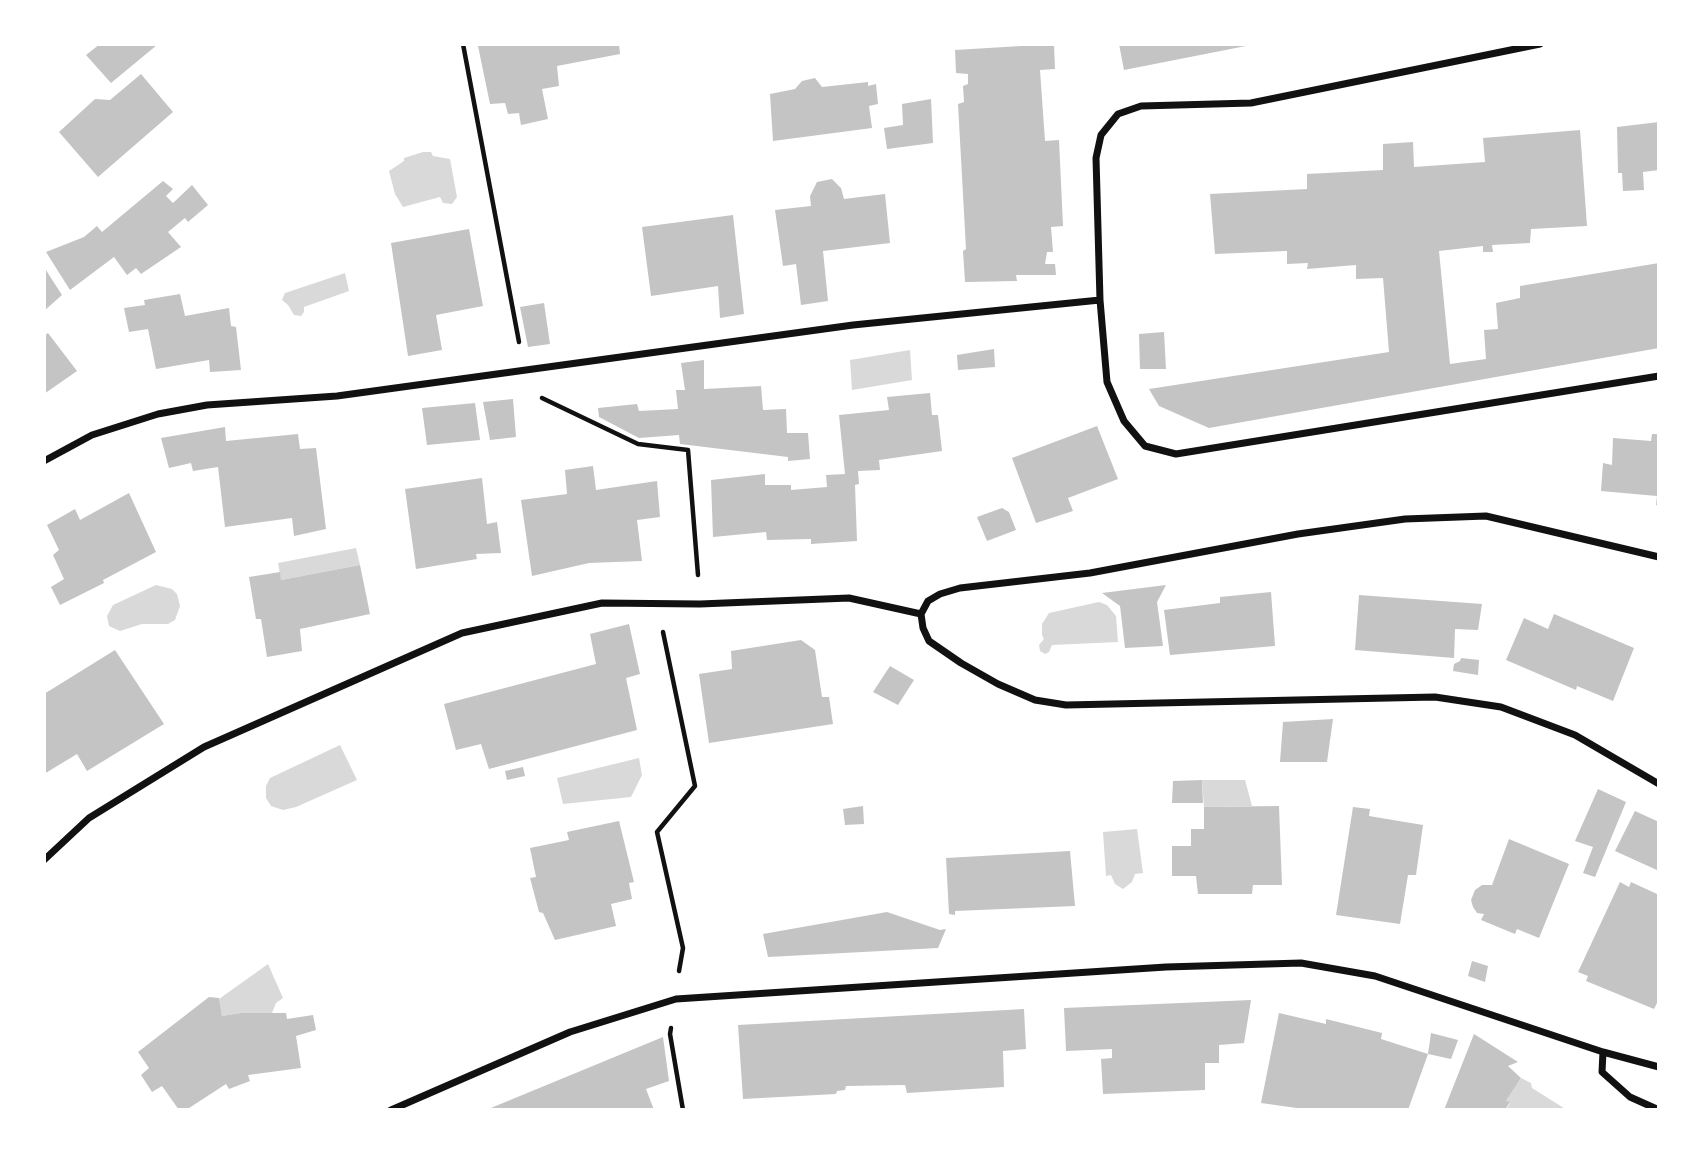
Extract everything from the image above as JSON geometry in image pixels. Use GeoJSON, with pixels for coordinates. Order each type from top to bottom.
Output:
{"type":"FeatureCollection","features":[{"type":"Feature","properties":{"kind":"street"},"geometry":{"type":"LineString","coordinates":[[1540,44],[1251,103],[1141,106],[1118,114],[1101,135],[1096,158],[1100,300],[1107,382],[1124,421],[1145,446],[1176,454],[1659,376]]}},
{"type":"Feature","properties":{"kind":"street"},"geometry":{"type":"LineString","coordinates":[[44,461],[92,435],[158,414],[207,405],[337,396],[853,325],[1100,300]]}},
{"type":"Feature","properties":{"kind":"street"},"geometry":{"type":"LineString","coordinates":[[1659,557],[1486,516],[1405,519],[1297,534],[1090,573],[960,588],[928,601],[921,614],[929,641],[998,684],[1035,700],[1066,705],[1435,696],[1501,707],[1575,735],[1659,783]]}},
{"type":"Feature","properties":{"kind":"street"},"geometry":{"type":"LineString","coordinates":[[44,860],[89,818],[204,747],[462,633],[602,603],[700,604],[849,598],[921,614]]}},
{"type":"Feature","properties":{"kind":"street"},"geometry":{"type":"LineString","coordinates":[[391,1110],[570,1032],[676,999],[1166,967],[1301,963],[1375,976],[1603,1052],[1659,1067]]}},
{"type":"Feature","properties":{"kind":"street"},"geometry":{"type":"LineString","coordinates":[[1603,1052],[1601,1072],[1630,1097],[1659,1110]]}},
{"type":"Feature","properties":{"kind":"path"},"geometry":{"type":"LineString","coordinates":[[463,44],[530,392],[638,444],[688,450],[700,604],[699,626],[663,630],[695,786],[657,832],[683,948],[670,1034],[683,1110]]}},
{"type":"Feature","properties":{"kind":"shaded area"},"geometry":{"type":"Polygon","coordinates":[[[423,152],[450,159],[457,197],[452,204],[443,203],[440,197],[403,207],[395,194],[389,171],[404,161],[404,158],[423,152]]]}},
{"type":"Feature","properties":{"kind":"shaded area"},"geometry":{"type":"Polygon","coordinates":[[[345,273],[349,291],[304,307],[301,316],[294,315],[282,300],[285,293],[345,273]]]}},
{"type":"Feature","properties":{"kind":"shaded area"},"geometry":{"type":"Polygon","coordinates":[[[910,350],[912,380],[852,390],[850,360],[910,350]]]}},
{"type":"Feature","properties":{"kind":"shaded area"},"geometry":{"type":"Polygon","coordinates":[[[356,548],[360,565],[281,580],[278,563],[356,548]]]}},
{"type":"Feature","properties":{"kind":"shaded area"},"geometry":{"type":"Polygon","coordinates":[[[156,585],[172,589],[177,594],[180,606],[175,620],[168,624],[142,624],[120,631],[109,626],[107,616],[113,605],[156,585]]]}},
{"type":"Feature","properties":{"kind":"shaded area"},"geometry":{"type":"Polygon","coordinates":[[[1099,602],[1107,605],[1116,616],[1118,642],[1052,645],[1045,654],[1040,651],[1039,645],[1044,639],[1042,624],[1049,613],[1099,602]]]}},
{"type":"Feature","properties":{"kind":"shaded area"},"geometry":{"type":"Polygon","coordinates":[[[340,745],[357,780],[296,807],[283,810],[271,806],[266,798],[266,786],[270,778],[340,745]]]}},
{"type":"Feature","properties":{"kind":"shaded area"},"geometry":{"type":"Polygon","coordinates":[[[639,758],[642,775],[631,797],[563,804],[557,778],[639,758]]]}},
{"type":"Feature","properties":{"kind":"shaded area"},"geometry":{"type":"Polygon","coordinates":[[[1202,780],[1245,780],[1252,806],[1204,807],[1202,780]]]}},
{"type":"Feature","properties":{"kind":"shaded area"},"geometry":{"type":"Polygon","coordinates":[[[1137,829],[1143,873],[1135,874],[1132,882],[1123,889],[1115,884],[1111,875],[1106,876],[1103,832],[1137,829]]]}},
{"type":"Feature","properties":{"kind":"shaded area"},"geometry":{"type":"Polygon","coordinates":[[[268,964],[283,998],[276,1003],[272,1013],[222,1016],[219,999],[268,964]]]}},
{"type":"Feature","properties":{"kind":"shaded area"},"geometry":{"type":"Polygon","coordinates":[[[1521,1078],[1567,1110],[1506,1110],[1510,1103],[1506,1101],[1521,1078]]]}},
{"type":"Feature","properties":{"kind":"building"},"geometry":{"type":"Polygon","coordinates":[[[100,44],[157,45],[111,83],[86,55],[100,44]]]}},
{"type":"Feature","properties":{"kind":"building"},"geometry":{"type":"Polygon","coordinates":[[[619,44],[620,54],[557,66],[559,86],[542,89],[548,119],[521,125],[519,113],[508,114],[505,103],[490,104],[478,46],[619,44]]]}},
{"type":"Feature","properties":{"kind":"building"},"geometry":{"type":"Polygon","coordinates":[[[1054,44],[1055,69],[1040,70],[1045,141],[1059,140],[1063,226],[1051,227],[1053,252],[1047,252],[1045,264],[1055,264],[1056,275],[1016,275],[1017,281],[965,282],[963,251],[966,249],[958,104],[964,102],[963,86],[968,84],[968,74],[956,73],[955,50],[1054,44]]]}},
{"type":"Feature","properties":{"kind":"building"},"geometry":{"type":"Polygon","coordinates":[[[1119,44],[1251,44],[1251,45],[1124,70],[1119,44]]]}},
{"type":"Feature","properties":{"kind":"building"},"geometry":{"type":"Polygon","coordinates":[[[141,74],[173,112],[98,177],[59,132],[95,99],[110,100],[141,74]]]}},
{"type":"Feature","properties":{"kind":"building"},"geometry":{"type":"Polygon","coordinates":[[[815,78],[822,87],[868,82],[868,86],[876,84],[878,104],[869,106],[872,128],[773,141],[770,94],[795,89],[802,81],[815,78]]]}},
{"type":"Feature","properties":{"kind":"building"},"geometry":{"type":"Polygon","coordinates":[[[931,99],[933,143],[887,149],[884,128],[903,125],[902,104],[931,99]]]}},
{"type":"Feature","properties":{"kind":"building"},"geometry":{"type":"Polygon","coordinates":[[[1659,122],[1659,170],[1643,172],[1644,190],[1623,191],[1622,173],[1618,173],[1617,127],[1659,122]]]}},
{"type":"Feature","properties":{"kind":"building"},"geometry":{"type":"Polygon","coordinates":[[[1580,130],[1587,226],[1531,229],[1530,243],[1492,245],[1493,252],[1483,252],[1483,246],[1439,251],[1450,364],[1486,359],[1484,330],[1498,329],[1496,303],[1520,298],[1520,286],[1659,263],[1659,348],[1209,428],[1159,406],[1149,389],[1389,352],[1383,278],[1356,279],[1356,265],[1307,269],[1308,263],[1287,264],[1287,251],[1215,254],[1210,194],[1307,189],[1307,174],[1383,170],[1383,144],[1413,142],[1414,167],[1485,162],[1483,138],[1580,130]]]}},
{"type":"Feature","properties":{"kind":"building"},"geometry":{"type":"Polygon","coordinates":[[[832,179],[841,188],[844,199],[885,194],[890,243],[823,251],[828,301],[801,305],[796,264],[783,266],[775,210],[811,206],[810,196],[817,182],[832,179]]]}},
{"type":"Feature","properties":{"kind":"building"},"geometry":{"type":"Polygon","coordinates":[[[163,181],[173,189],[166,196],[173,203],[192,185],[208,205],[188,222],[185,218],[168,232],[181,247],[141,274],[136,268],[127,275],[114,257],[70,290],[46,252],[84,237],[97,226],[102,232],[163,181]]]}},
{"type":"Feature","properties":{"kind":"building"},"geometry":{"type":"Polygon","coordinates":[[[733,215],[744,314],[720,318],[718,286],[651,296],[642,227],[733,215]]]}},
{"type":"Feature","properties":{"kind":"building"},"geometry":{"type":"Polygon","coordinates":[[[469,229],[483,306],[436,315],[442,350],[408,356],[391,243],[469,229]]]}},
{"type":"Feature","properties":{"kind":"building"},"geometry":{"type":"Polygon","coordinates":[[[44,267],[62,295],[44,311],[44,267]]]}},
{"type":"Feature","properties":{"kind":"building"},"geometry":{"type":"Polygon","coordinates":[[[180,294],[185,316],[229,308],[231,326],[236,327],[241,370],[210,372],[209,360],[156,369],[148,329],[129,332],[124,308],[145,305],[144,300],[180,294]]]}},
{"type":"Feature","properties":{"kind":"building"},"geometry":{"type":"Polygon","coordinates":[[[544,303],[550,344],[528,347],[520,307],[544,303]]]}},
{"type":"Feature","properties":{"kind":"building"},"geometry":{"type":"Polygon","coordinates":[[[1164,332],[1166,369],[1140,369],[1139,334],[1164,332]]]}},
{"type":"Feature","properties":{"kind":"building"},"geometry":{"type":"Polygon","coordinates":[[[48,333],[77,371],[44,394],[44,336],[48,333]]]}},
{"type":"Feature","properties":{"kind":"building"},"geometry":{"type":"Polygon","coordinates":[[[994,349],[995,367],[958,370],[957,355],[994,349]]]}},
{"type":"Feature","properties":{"kind":"building"},"geometry":{"type":"Polygon","coordinates":[[[704,360],[704,389],[761,386],[763,410],[786,409],[787,433],[808,433],[810,459],[788,461],[788,457],[680,444],[679,435],[639,438],[599,417],[598,408],[637,404],[639,411],[678,409],[676,390],[685,390],[681,363],[704,360]]]}},
{"type":"Feature","properties":{"kind":"building"},"geometry":{"type":"Polygon","coordinates":[[[930,393],[932,415],[938,415],[942,451],[879,460],[880,470],[858,471],[859,484],[855,485],[857,541],[811,544],[811,539],[767,540],[766,532],[713,537],[711,480],[765,474],[765,485],[791,485],[791,490],[827,487],[826,475],[845,474],[839,415],[889,410],[887,397],[930,393]]]}},
{"type":"Feature","properties":{"kind":"building"},"geometry":{"type":"Polygon","coordinates":[[[513,399],[516,437],[490,440],[483,402],[513,399]]]}},
{"type":"Feature","properties":{"kind":"building"},"geometry":{"type":"Polygon","coordinates":[[[475,403],[480,440],[427,445],[422,408],[475,403]]]}},
{"type":"Feature","properties":{"kind":"building"},"geometry":{"type":"Polygon","coordinates":[[[1097,426],[1118,479],[1068,498],[1073,511],[1036,523],[1012,458],[1097,426]]]}},
{"type":"Feature","properties":{"kind":"building"},"geometry":{"type":"Polygon","coordinates":[[[225,427],[226,441],[298,434],[300,449],[316,448],[326,529],[294,536],[292,518],[225,527],[218,467],[193,471],[191,463],[169,468],[161,438],[225,427]]]}},
{"type":"Feature","properties":{"kind":"building"},"geometry":{"type":"Polygon","coordinates":[[[1652,434],[1659,434],[1659,506],[1656,505],[1657,496],[1601,491],[1603,463],[1612,465],[1613,438],[1651,441],[1652,434]]]}},
{"type":"Feature","properties":{"kind":"building"},"geometry":{"type":"Polygon","coordinates":[[[593,466],[596,490],[657,481],[660,517],[637,520],[642,561],[589,563],[532,576],[521,500],[567,494],[565,470],[593,466]]]}},
{"type":"Feature","properties":{"kind":"building"},"geometry":{"type":"Polygon","coordinates":[[[482,478],[487,524],[497,522],[501,553],[476,554],[477,559],[416,569],[405,489],[482,478]]]}},
{"type":"Feature","properties":{"kind":"building"},"geometry":{"type":"Polygon","coordinates":[[[129,493],[156,552],[60,605],[51,587],[64,579],[53,555],[59,550],[47,525],[75,509],[80,520],[129,493]]]}},
{"type":"Feature","properties":{"kind":"building"},"geometry":{"type":"Polygon","coordinates":[[[1002,508],[1009,512],[1016,530],[987,541],[977,517],[1002,508]]]}},
{"type":"Feature","properties":{"kind":"building"},"geometry":{"type":"Polygon","coordinates":[[[360,565],[370,614],[300,629],[302,651],[267,657],[261,619],[256,619],[249,577],[280,572],[281,580],[360,565]]]}},
{"type":"Feature","properties":{"kind":"building"},"geometry":{"type":"Polygon","coordinates":[[[1166,585],[1157,602],[1163,646],[1125,648],[1120,606],[1102,593],[1166,585]]]}},
{"type":"Feature","properties":{"kind":"building"},"geometry":{"type":"Polygon","coordinates":[[[1271,592],[1275,646],[1170,655],[1164,610],[1220,603],[1220,597],[1271,592]]]}},
{"type":"Feature","properties":{"kind":"building"},"geometry":{"type":"Polygon","coordinates":[[[1359,595],[1482,604],[1478,630],[1455,629],[1454,658],[1355,650],[1359,595]]]}},
{"type":"Feature","properties":{"kind":"building"},"geometry":{"type":"Polygon","coordinates":[[[1554,614],[1634,648],[1613,701],[1577,686],[1576,690],[1506,660],[1524,618],[1548,629],[1554,614]]]}},
{"type":"Feature","properties":{"kind":"building"},"geometry":{"type":"Polygon","coordinates":[[[629,624],[640,674],[626,678],[637,730],[489,769],[481,744],[456,750],[444,704],[596,664],[590,634],[629,624]]]}},
{"type":"Feature","properties":{"kind":"building"},"geometry":{"type":"Polygon","coordinates":[[[801,640],[815,650],[822,697],[829,697],[833,724],[709,743],[699,674],[732,669],[731,651],[801,640]]]}},
{"type":"Feature","properties":{"kind":"building"},"geometry":{"type":"Polygon","coordinates":[[[115,650],[164,724],[87,771],[77,754],[44,774],[44,694],[115,650]]]}},
{"type":"Feature","properties":{"kind":"building"},"geometry":{"type":"Polygon","coordinates":[[[1461,658],[1479,660],[1478,675],[1453,671],[1454,664],[1461,658]]]}},
{"type":"Feature","properties":{"kind":"building"},"geometry":{"type":"Polygon","coordinates":[[[890,666],[914,680],[898,705],[873,692],[890,666]]]}},
{"type":"Feature","properties":{"kind":"building"},"geometry":{"type":"Polygon","coordinates":[[[1333,719],[1327,762],[1280,762],[1283,722],[1333,719]]]}},
{"type":"Feature","properties":{"kind":"building"},"geometry":{"type":"Polygon","coordinates":[[[523,767],[525,776],[507,780],[505,771],[523,767]]]}},
{"type":"Feature","properties":{"kind":"building"},"geometry":{"type":"Polygon","coordinates":[[[1202,780],[1203,803],[1172,803],[1173,781],[1202,780]]]}},
{"type":"Feature","properties":{"kind":"building"},"geometry":{"type":"Polygon","coordinates":[[[1598,789],[1626,802],[1595,877],[1583,873],[1593,847],[1575,841],[1598,789]]]}},
{"type":"Feature","properties":{"kind":"building"},"geometry":{"type":"Polygon","coordinates":[[[863,806],[864,824],[845,825],[843,809],[863,806]]]}},
{"type":"Feature","properties":{"kind":"building"},"geometry":{"type":"Polygon","coordinates":[[[1279,806],[1282,885],[1253,885],[1252,894],[1198,894],[1196,876],[1172,876],[1172,846],[1191,846],[1191,829],[1204,829],[1204,807],[1279,806]]]}},
{"type":"Feature","properties":{"kind":"building"},"geometry":{"type":"Polygon","coordinates":[[[1353,807],[1370,809],[1369,816],[1423,825],[1416,875],[1408,875],[1400,924],[1336,915],[1353,807]]]}},
{"type":"Feature","properties":{"kind":"building"},"geometry":{"type":"Polygon","coordinates":[[[1635,811],[1659,822],[1659,871],[1615,851],[1635,811]]]}},
{"type":"Feature","properties":{"kind":"building"},"geometry":{"type":"Polygon","coordinates":[[[619,821],[634,882],[629,883],[632,899],[611,904],[616,926],[555,940],[543,913],[539,912],[530,878],[536,877],[530,848],[569,840],[567,832],[619,821]]]}},
{"type":"Feature","properties":{"kind":"building"},"geometry":{"type":"Polygon","coordinates":[[[1509,839],[1569,864],[1539,938],[1517,929],[1515,934],[1481,920],[1484,914],[1477,913],[1473,907],[1471,900],[1475,890],[1482,885],[1492,885],[1509,839]]]}},
{"type":"Feature","properties":{"kind":"building"},"geometry":{"type":"Polygon","coordinates":[[[1070,851],[1075,906],[955,911],[955,915],[949,914],[946,858],[1070,851]]]}},
{"type":"Feature","properties":{"kind":"building"},"geometry":{"type":"Polygon","coordinates":[[[1620,882],[1629,887],[1631,882],[1657,894],[1659,888],[1659,999],[1654,1009],[1586,981],[1588,976],[1578,972],[1620,882]]]}},
{"type":"Feature","properties":{"kind":"building"},"geometry":{"type":"Polygon","coordinates":[[[887,912],[940,930],[946,929],[938,948],[768,957],[763,934],[887,912]]]}},
{"type":"Feature","properties":{"kind":"building"},"geometry":{"type":"Polygon","coordinates":[[[1472,961],[1488,966],[1485,982],[1468,976],[1472,961]]]}},
{"type":"Feature","properties":{"kind":"building"},"geometry":{"type":"Polygon","coordinates":[[[209,997],[219,998],[222,1016],[241,1013],[286,1013],[287,1019],[313,1015],[316,1030],[296,1036],[301,1068],[248,1075],[250,1081],[229,1089],[226,1084],[186,1110],[179,1110],[162,1086],[152,1092],[141,1075],[149,1068],[138,1052],[209,997]]]}},
{"type":"Feature","properties":{"kind":"building"},"geometry":{"type":"Polygon","coordinates":[[[1251,1000],[1244,1043],[1219,1045],[1219,1063],[1205,1063],[1205,1090],[1103,1094],[1101,1059],[1112,1058],[1112,1049],[1066,1051],[1064,1008],[1251,1000]]]}},
{"type":"Feature","properties":{"kind":"building"},"geometry":{"type":"Polygon","coordinates":[[[1024,1009],[1026,1049],[1003,1051],[1004,1087],[907,1093],[905,1085],[846,1086],[845,1090],[837,1091],[836,1094],[743,1099],[738,1025],[1024,1009]]]}},
{"type":"Feature","properties":{"kind":"building"},"geometry":{"type":"Polygon","coordinates":[[[1279,1013],[1326,1024],[1326,1019],[1382,1033],[1381,1039],[1428,1054],[1408,1110],[1311,1110],[1261,1103],[1279,1013]]]}},
{"type":"Feature","properties":{"kind":"building"},"geometry":{"type":"Polygon","coordinates":[[[1431,1033],[1458,1040],[1451,1059],[1428,1054],[1431,1033]]]}},
{"type":"Feature","properties":{"kind":"building"},"geometry":{"type":"Polygon","coordinates":[[[1474,1034],[1518,1062],[1508,1066],[1521,1078],[1506,1101],[1510,1102],[1505,1110],[1444,1110],[1474,1034]]]}},
{"type":"Feature","properties":{"kind":"building"},"geometry":{"type":"Polygon","coordinates":[[[663,1037],[669,1081],[646,1089],[654,1110],[486,1110],[663,1037]]]}}]}
